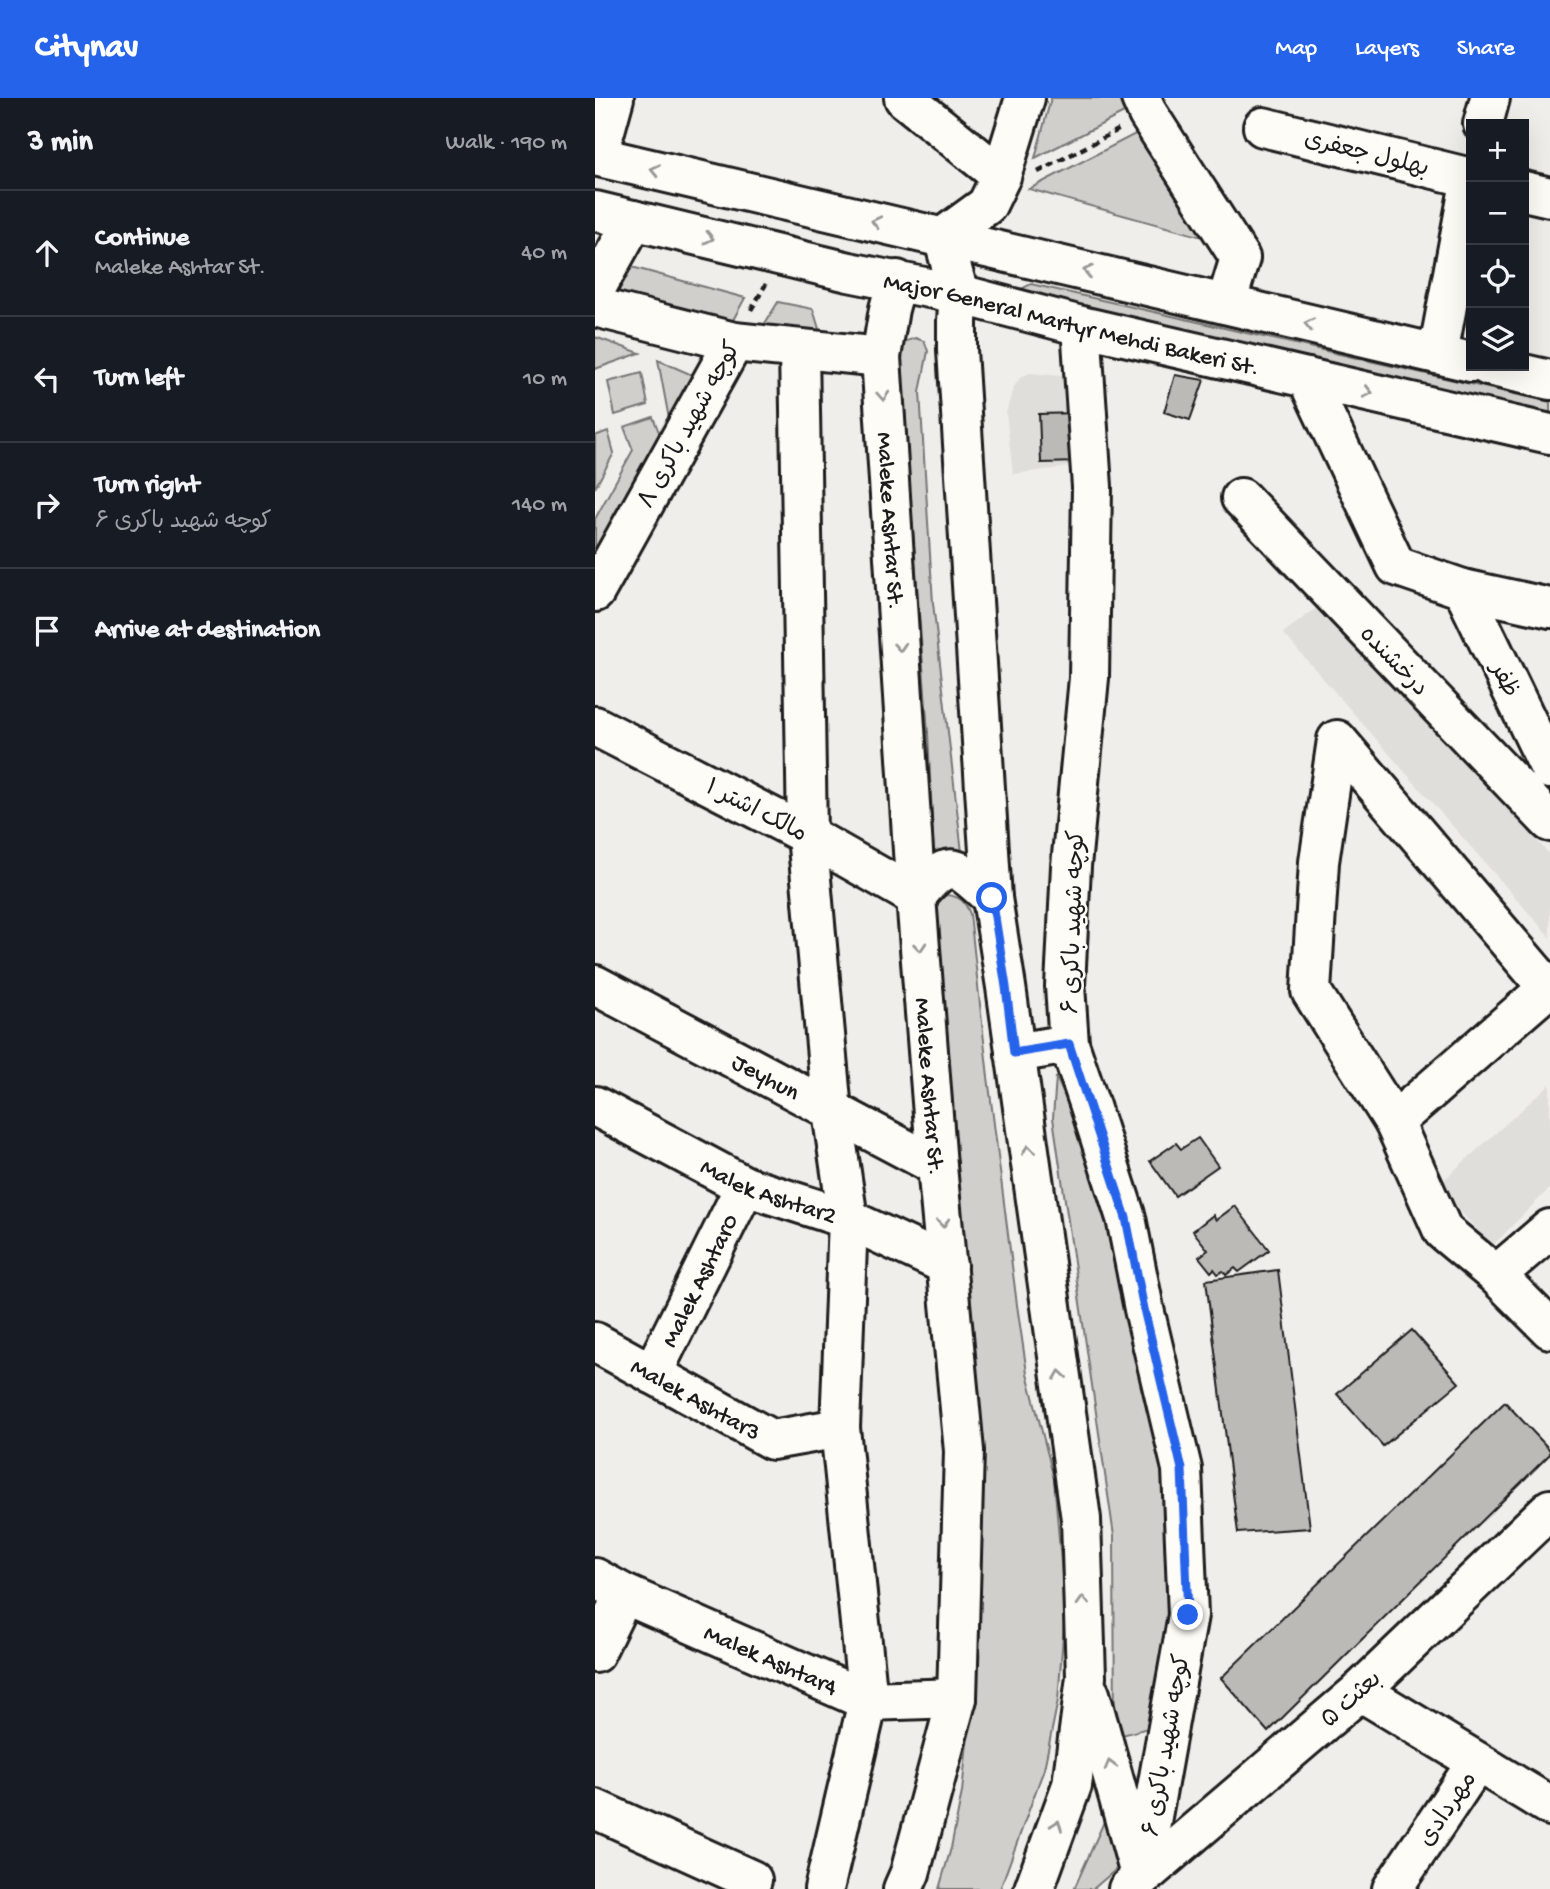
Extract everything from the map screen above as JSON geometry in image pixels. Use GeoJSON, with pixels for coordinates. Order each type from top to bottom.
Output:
{"type":"FeatureCollection","features":[{"type":"Feature","properties":{"kind":"street"},"geometry":{"type":"LineString","coordinates":[[614,98],[597,156],[1454,358],[1471,182]]}},
{"type":"Feature","properties":{"kind":"street"},"geometry":{"type":"LineString","coordinates":[[904,98],[1002,172]]}},
{"type":"Feature","properties":{"kind":"street"},"geometry":{"type":"LineString","coordinates":[[897,280],[943,237],[987,205],[1002,172],[1025,98]]}},
{"type":"Feature","properties":{"kind":"street"},"geometry":{"type":"LineString","coordinates":[[1484,119],[1490,98]]}},
{"type":"Feature","properties":{"kind":"street"},"geometry":{"type":"LineString","coordinates":[[1145,106],[1240,258],[1226,304]]}},
{"type":"Feature","properties":{"kind":"street","name":"بهلول جعفری"},"geometry":{"type":"LineString","coordinates":[[1263,127],[1466,176]]}},
{"type":"Feature","properties":{"kind":"street"},"geometry":{"type":"LineString","coordinates":[[1529,192],[1550,197]]}},
{"type":"Feature","properties":{"kind":"street","name":"Major General Martyr Mehdi Bakeri St."},"geometry":{"type":"LineString","coordinates":[[595,211],[1550,434]]}},
{"type":"Feature","properties":{"kind":"street"},"geometry":{"type":"LineString","coordinates":[[595,290],[634,220]]}},
{"type":"Feature","properties":{"kind":"street"},"geometry":{"type":"LineString","coordinates":[[943,237],[959,294],[957,349],[992,898],[1081,1518],[1086,1677],[1072,1785],[1034,1889]]}},
{"type":"Feature","properties":{"kind":"street","name":"Maleke Ashtar St."},"geometry":{"type":"LineString","coordinates":[[897,280],[881,357],[916,897],[937,1166],[964,1451],[957,1698],[910,1873],[903,1889]]}},
{"type":"Feature","properties":{"kind":"street"},"geometry":{"type":"LineString","coordinates":[[595,307],[734,342],[881,357]]}},
{"type":"Feature","properties":{"kind":"street","name":"کوچه شهید باکری ۶"},"geometry":{"type":"LineString","coordinates":[[1081,326],[1092,487],[1089,678],[1071,866],[1065,986],[1069,1044],[1126,1218],[1144,1309],[1182,1469],[1188,1615],[1140,1885]]}},
{"type":"Feature","properties":{"kind":"street","name":"کوچه شهید باکری ۸"},"geometry":{"type":"LineString","coordinates":[[595,592],[734,342]]}},
{"type":"Feature","properties":{"kind":"street"},"geometry":{"type":"LineString","coordinates":[[799,349],[807,835],[832,1112],[848,1219],[840,1428],[868,1701],[824,1889]]}},
{"type":"Feature","properties":{"kind":"street"},"geometry":{"type":"LineString","coordinates":[[1510,371],[1550,380]]}},
{"type":"Feature","properties":{"kind":"street"},"geometry":{"type":"LineString","coordinates":[[1307,378],[1396,566],[1463,589],[1550,608]]}},
{"type":"Feature","properties":{"kind":"street","name":"درخشنده"},"geometry":{"type":"LineString","coordinates":[[1241,498],[1550,822]]}},
{"type":"Feature","properties":{"kind":"street","name":"ظفر"},"geometry":{"type":"LineString","coordinates":[[1463,589],[1550,769]]}},
{"type":"Feature","properties":{"kind":"street","name":"مالک اشتر ۱"},"geometry":{"type":"LineString","coordinates":[[595,726],[807,835],[916,897]]}},
{"type":"Feature","properties":{"kind":"street"},"geometry":{"type":"LineString","coordinates":[[1394,1122],[1549,989],[1337,740],[1319,862],[1311,990],[1394,1122],[1443,1231],[1496,1275],[1550,1329]]}},
{"type":"Feature","properties":{"kind":"street"},"geometry":{"type":"LineString","coordinates":[[916,897],[940,871],[950,869],[970,878],[992,898]]}},
{"type":"Feature","properties":{"kind":"street","name":"Jeyhun"},"geometry":{"type":"LineString","coordinates":[[595,985],[937,1166]]}},
{"type":"Feature","properties":{"kind":"street"},"geometry":{"type":"LineString","coordinates":[[1014,1053],[1069,1044]]}},
{"type":"Feature","properties":{"kind":"street","name":"Malek Ashtar2"},"geometry":{"type":"LineString","coordinates":[[595,1106],[745,1186],[848,1219],[947,1265]]}},
{"type":"Feature","properties":{"kind":"street","name":"Malek Ashtar0"},"geometry":{"type":"LineString","coordinates":[[652,1374],[745,1186]]}},
{"type":"Feature","properties":{"kind":"street"},"geometry":{"type":"LineString","coordinates":[[1496,1275],[1550,1229]]}},
{"type":"Feature","properties":{"kind":"street","name":"Malek Ashtar3"},"geometry":{"type":"LineString","coordinates":[[595,1342],[772,1440],[840,1428]]}},
{"type":"Feature","properties":{"kind":"street","name":"بعثت ۵"},"geometry":{"type":"LineString","coordinates":[[1140,1885],[1360,1691],[1550,1509]]}},
{"type":"Feature","properties":{"kind":"street"},"geometry":{"type":"LineString","coordinates":[[595,1653],[610,1586]]}},
{"type":"Feature","properties":{"kind":"street","name":"Malek Ashtar4"},"geometry":{"type":"LineString","coordinates":[[610,1586],[868,1701],[957,1698]]}},
{"type":"Feature","properties":{"kind":"street"},"geometry":{"type":"LineString","coordinates":[[1086,1677],[1140,1885]]}},
{"type":"Feature","properties":{"kind":"street"},"geometry":{"type":"LineString","coordinates":[[1360,1691],[1550,1806]]}},
{"type":"Feature","properties":{"kind":"street","name":"مهردادی"},"geometry":{"type":"LineString","coordinates":[[1392,1889],[1477,1762]]}},
{"type":"Feature","properties":{"kind":"street"},"geometry":{"type":"LineString","coordinates":[[595,1809],[752,1880]]}},
{"type":"Feature","properties":{"kind":"path"},"geometry":{"type":"LineString","coordinates":[[1002,172],[1031,175],[1145,106]]}},
{"type":"Feature","properties":{"kind":"path","name":"کوچه شهید باکری ۸"},"geometry":{"type":"LineString","coordinates":[[734,342],[782,255]]}},
{"type":"Feature","properties":{"kind":"shaded area"},"geometry":{"type":"Polygon","coordinates":[[[1051,98],[1121,98],[1128,111],[1035,158],[1051,98]]]}},
{"type":"Feature","properties":{"kind":"shaded area"},"geometry":{"type":"Polygon","coordinates":[[[1141,131],[1202,237],[1029,189],[1141,131]]]}},
{"type":"Feature","properties":{"kind":"shaded area"},"geometry":{"type":"Polygon","coordinates":[[[628,266],[745,298],[733,320],[615,292],[628,266]]]}},
{"type":"Feature","properties":{"kind":"shaded area"},"geometry":{"type":"Polygon","coordinates":[[[1031,284],[1550,402],[1550,418],[1021,296],[1021,289],[1031,284]]]}},
{"type":"Feature","properties":{"kind":"shaded area"},"geometry":{"type":"Polygon","coordinates":[[[778,302],[813,309],[823,342],[764,325],[778,302]]]}},
{"type":"Feature","properties":{"kind":"shaded area"},"geometry":{"type":"Polygon","coordinates":[[[595,337],[640,353],[595,369],[595,337]]]}},
{"type":"Feature","properties":{"kind":"shaded area"},"geometry":{"type":"Polygon","coordinates":[[[915,338],[924,341],[928,351],[920,392],[933,603],[963,861],[934,860],[928,733],[902,384],[897,355],[904,342],[915,338]]]}},
{"type":"Feature","properties":{"kind":"shaded area"},"geometry":{"type":"Polygon","coordinates":[[[658,360],[699,378],[672,435],[658,360]]]}},
{"type":"Feature","properties":{"kind":"shaded area"},"geometry":{"type":"Polygon","coordinates":[[[642,373],[648,405],[615,415],[608,382],[642,373]]]}},
{"type":"Feature","properties":{"kind":"shaded area"},"geometry":{"type":"Polygon","coordinates":[[[1030,373],[1081,378],[1085,465],[1013,474],[1006,413],[1013,388],[1021,377],[1030,373]]]}},
{"type":"Feature","properties":{"kind":"shaded area"},"geometry":{"type":"Polygon","coordinates":[[[653,417],[666,450],[595,565],[595,519],[633,450],[624,427],[653,417]]]}},
{"type":"Feature","properties":{"kind":"shaded area"},"geometry":{"type":"Polygon","coordinates":[[[608,431],[614,453],[595,488],[595,436],[608,431]]]}},
{"type":"Feature","properties":{"kind":"shaded area"},"geometry":{"type":"Polygon","coordinates":[[[1322,604],[1550,855],[1550,937],[1283,633],[1322,604]]]}},
{"type":"Feature","properties":{"kind":"shaded area"},"geometry":{"type":"Polygon","coordinates":[[[947,895],[962,900],[970,914],[988,1077],[1027,1373],[1054,1479],[1065,1610],[1058,1700],[1044,1769],[1000,1889],[939,1889],[951,1848],[962,1792],[975,1664],[934,907],[947,895]]]}},
{"type":"Feature","properties":{"kind":"shaded area"},"geometry":{"type":"Polygon","coordinates":[[[1056,1077],[1121,1237],[1171,1480],[1175,1607],[1148,1728],[1115,1737],[1114,1536],[1053,1118],[1056,1077]]]}},
{"type":"Feature","properties":{"kind":"shaded area"},"geometry":{"type":"Polygon","coordinates":[[[1550,1084],[1550,1188],[1492,1246],[1437,1186],[1550,1084]]]}},
{"type":"Feature","properties":{"kind":"shaded area"},"geometry":{"type":"Polygon","coordinates":[[[1107,1815],[1120,1866],[1093,1889],[1074,1889],[1107,1815]]]}},
{"type":"Feature","properties":{"kind":"building"},"geometry":{"type":"Polygon","coordinates":[[[1175,375],[1204,380],[1190,420],[1164,412],[1175,375]]]}},
{"type":"Feature","properties":{"kind":"building"},"geometry":{"type":"Polygon","coordinates":[[[1079,413],[1081,462],[1041,463],[1039,414],[1079,413]]]}},
{"type":"Feature","properties":{"kind":"building"},"geometry":{"type":"Polygon","coordinates":[[[1198,1138],[1218,1166],[1175,1196],[1150,1161],[1176,1143],[1181,1149],[1198,1138]]]}},
{"type":"Feature","properties":{"kind":"building"},"geometry":{"type":"Polygon","coordinates":[[[1235,1206],[1269,1250],[1239,1272],[1235,1268],[1226,1275],[1223,1271],[1218,1274],[1214,1269],[1211,1272],[1199,1257],[1208,1250],[1193,1231],[1213,1215],[1216,1220],[1235,1206]]]}},
{"type":"Feature","properties":{"kind":"building"},"geometry":{"type":"Polygon","coordinates":[[[1278,1270],[1310,1528],[1238,1533],[1206,1280],[1278,1270]]]}},
{"type":"Feature","properties":{"kind":"building"},"geometry":{"type":"Polygon","coordinates":[[[1412,1330],[1459,1383],[1383,1446],[1337,1394],[1412,1330]]]}},
{"type":"Feature","properties":{"kind":"building"},"geometry":{"type":"Polygon","coordinates":[[[1505,1402],[1550,1450],[1550,1454],[1268,1732],[1221,1678],[1505,1402]]]}},
{"type":"Feature","properties":{"kind":"route"},"geometry":{"type":"LineString","coordinates":[[992,898],[1014,1053],[1069,1044],[1126,1218],[1144,1309],[1182,1469],[1188,1615]]}}]}
